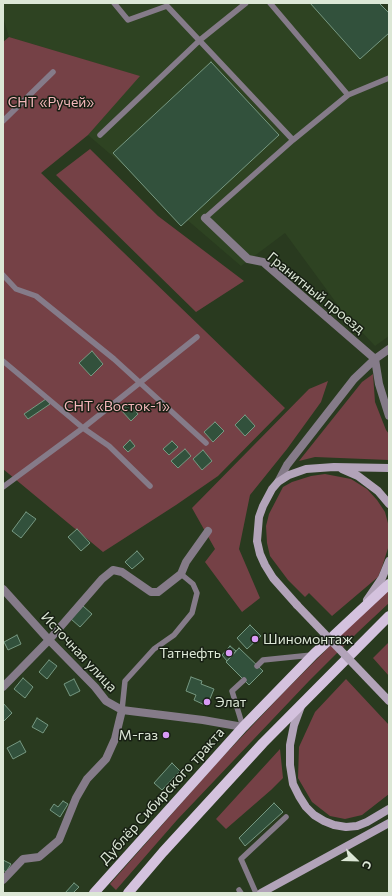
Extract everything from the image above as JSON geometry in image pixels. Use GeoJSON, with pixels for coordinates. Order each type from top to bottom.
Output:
{"type":"FeatureCollection","features":[{"type":"Feature","properties":{"kind":"main road"},"geometry":{"type":"LineString","coordinates":[[334,467],[349,472],[370,485],[378,491],[389,504]]}},
{"type":"Feature","properties":{"kind":"main road"},"geometry":{"type":"LineString","coordinates":[[389,468],[334,467],[306,469],[289,475],[278,482],[272,489],[263,506],[257,528],[257,541],[265,566],[274,578],[297,605],[389,701]]}},
{"type":"Feature","properties":{"kind":"main road"},"geometry":{"type":"LineString","coordinates":[[344,625],[372,594],[382,578],[389,561]]}},
{"type":"Feature","properties":{"kind":"main road","name":"Дублёр Сибирского тракта"},"geometry":{"type":"LineString","coordinates":[[94,893],[243,727],[314,654],[389,584]]}},
{"type":"Feature","properties":{"kind":"main road"},"geometry":{"type":"LineString","coordinates":[[128,893],[173,841],[263,743],[389,616]]}},
{"type":"Feature","properties":{"kind":"main road"},"geometry":{"type":"LineString","coordinates":[[303,702],[294,725],[290,745],[290,765],[293,784],[306,807],[314,815],[324,821],[334,825],[346,827],[357,826],[367,822],[389,809]]}},
{"type":"Feature","properties":{"kind":"main road"},"geometry":{"type":"LineString","coordinates":[[261,893],[389,823]]}},
{"type":"Feature","properties":{"kind":"street","name":"Гранитный проезд"},"geometry":{"type":"LineString","coordinates":[[205,218],[248,259],[262,262],[375,359]]}},
{"type":"Feature","properties":{"kind":"street"},"geometry":{"type":"LineString","coordinates":[[278,482],[287,465],[354,379],[375,359],[389,349]]}},
{"type":"Feature","properties":{"kind":"street"},"geometry":{"type":"LineString","coordinates":[[375,359],[379,384],[389,416]]}},
{"type":"Feature","properties":{"kind":"street"},"geometry":{"type":"LineString","coordinates":[[3,687],[49,640],[102,579],[113,570],[122,572],[151,592],[158,592],[182,574],[186,562],[208,531]]}},
{"type":"Feature","properties":{"kind":"street","name":"Источная улица"},"geometry":{"type":"LineString","coordinates":[[3,589],[49,640],[95,686],[106,701],[122,710],[131,712],[203,720],[243,727]]}},
{"type":"Feature","properties":{"kind":"street"},"geometry":{"type":"LineString","coordinates":[[3,880],[23,859],[39,857],[59,840],[76,798],[87,778],[106,759],[115,740],[122,710]]}},
{"type":"Feature","properties":{"kind":"lane"},"geometry":{"type":"LineString","coordinates":[[114,3],[128,20],[168,6],[293,140]]}},
{"type":"Feature","properties":{"kind":"lane"},"geometry":{"type":"LineString","coordinates":[[100,135],[200,40],[246,3]]}},
{"type":"Feature","properties":{"kind":"lane"},"geometry":{"type":"LineString","coordinates":[[270,3],[348,95]]}},
{"type":"Feature","properties":{"kind":"lane"},"geometry":{"type":"LineString","coordinates":[[3,121],[53,72]]}},
{"type":"Feature","properties":{"kind":"lane"},"geometry":{"type":"LineString","coordinates":[[205,218],[293,140],[348,95],[389,78]]}},
{"type":"Feature","properties":{"kind":"lane"},"geometry":{"type":"LineString","coordinates":[[3,275],[16,289],[36,296],[114,359],[206,443]]}},
{"type":"Feature","properties":{"kind":"lane"},"geometry":{"type":"LineString","coordinates":[[3,487],[82,428],[198,337]]}},
{"type":"Feature","properties":{"kind":"lane"},"geometry":{"type":"LineString","coordinates":[[3,361],[82,428],[110,446],[150,486]]}},
{"type":"Feature","properties":{"kind":"lane"},"geometry":{"type":"LineString","coordinates":[[122,710],[125,681],[154,649],[174,635],[192,613],[197,593],[194,584],[182,574]]}},
{"type":"Feature","properties":{"kind":"lane"},"geometry":{"type":"LineString","coordinates":[[257,666],[263,660],[314,654]]}},
{"type":"Feature","properties":{"kind":"lane"},"geometry":{"type":"LineString","coordinates":[[243,727],[232,691],[244,680]]}},
{"type":"Feature","properties":{"kind":"lane"},"geometry":{"type":"LineString","coordinates":[[256,893],[241,859],[286,817]]}},
{"type":"Feature","properties":{"kind":"shaded area"},"geometry":{"type":"Polygon","coordinates":[[[3,3],[379,3],[389,14],[389,336],[375,346],[343,312],[285,233],[241,266],[88,135],[139,76],[9,37],[3,17],[3,3]]]}},
{"type":"Feature","properties":{"kind":"green space","name":"СНТ «Восток-1»"},"geometry":{"type":"Polygon","coordinates":[[[9,37],[140,76],[88,135],[41,173],[285,408],[218,476],[103,552],[3,469],[3,42],[9,37]]]}},
{"type":"Feature","properties":{"kind":"green space"},"geometry":{"type":"Polygon","coordinates":[[[90,149],[158,216],[244,281],[196,312],[56,175],[90,149]]]}},
{"type":"Feature","properties":{"kind":"green space"},"geometry":{"type":"Polygon","coordinates":[[[373,374],[375,402],[389,434],[389,460],[315,457],[299,461],[362,382],[373,374]]]}},
{"type":"Feature","properties":{"kind":"green space"},"geometry":{"type":"Polygon","coordinates":[[[328,381],[321,402],[287,449],[250,495],[239,549],[260,598],[242,612],[205,562],[215,549],[192,508],[309,389],[328,381]]]}},
{"type":"Feature","properties":{"kind":"green space"},"geometry":{"type":"Polygon","coordinates":[[[325,474],[351,479],[367,489],[385,512],[389,527],[389,545],[378,577],[332,616],[309,593],[305,597],[288,580],[270,556],[267,543],[266,526],[269,514],[283,487],[292,482],[311,476],[325,474]]]}},
{"type":"Feature","properties":{"kind":"green space"},"geometry":{"type":"Polygon","coordinates":[[[389,589],[389,603],[309,681],[177,820],[116,890],[110,884],[216,764],[286,690],[389,589]]]}},
{"type":"Feature","properties":{"kind":"green space"},"geometry":{"type":"Polygon","coordinates":[[[389,642],[389,676],[373,658],[389,642]]]}},
{"type":"Feature","properties":{"kind":"green space"},"geometry":{"type":"Polygon","coordinates":[[[346,679],[389,725],[389,794],[362,815],[345,819],[330,816],[312,802],[298,778],[299,747],[315,712],[346,679]]]}},
{"type":"Feature","properties":{"kind":"green space"},"geometry":{"type":"Polygon","coordinates":[[[280,749],[283,778],[226,829],[216,819],[280,749]]]}},
{"type":"Feature","properties":{"kind":"building"},"geometry":{"type":"Polygon","coordinates":[[[310,3],[379,3],[389,13],[389,33],[360,59],[310,3]]]}},
{"type":"Feature","properties":{"kind":"building"},"geometry":{"type":"Polygon","coordinates":[[[211,62],[279,135],[181,226],[113,153],[211,62]]]}},
{"type":"Feature","properties":{"kind":"building"},"geometry":{"type":"Polygon","coordinates":[[[92,351],[103,364],[91,376],[79,363],[92,351]]]}},
{"type":"Feature","properties":{"kind":"building"},"geometry":{"type":"Polygon","coordinates":[[[46,399],[50,404],[28,419],[24,414],[46,399]]]}},
{"type":"Feature","properties":{"kind":"building"},"geometry":{"type":"Polygon","coordinates":[[[129,403],[138,414],[131,421],[121,410],[129,403]]]}},
{"type":"Feature","properties":{"kind":"building"},"geometry":{"type":"Polygon","coordinates":[[[245,415],[255,426],[245,436],[235,425],[245,415]]]}},
{"type":"Feature","properties":{"kind":"building"},"geometry":{"type":"Polygon","coordinates":[[[215,422],[224,431],[213,442],[204,432],[215,422]]]}},
{"type":"Feature","properties":{"kind":"building"},"geometry":{"type":"Polygon","coordinates":[[[130,440],[135,446],[128,452],[123,447],[130,440]]]}},
{"type":"Feature","properties":{"kind":"building"},"geometry":{"type":"Polygon","coordinates":[[[172,441],[178,447],[169,455],[163,449],[172,441]]]}},
{"type":"Feature","properties":{"kind":"building"},"geometry":{"type":"Polygon","coordinates":[[[185,449],[191,456],[178,468],[171,461],[185,449]]]}},
{"type":"Feature","properties":{"kind":"building"},"geometry":{"type":"Polygon","coordinates":[[[203,450],[212,461],[202,470],[193,459],[203,450]]]}},
{"type":"Feature","properties":{"kind":"building"},"geometry":{"type":"Polygon","coordinates":[[[26,512],[36,519],[21,538],[12,531],[26,512]]]}},
{"type":"Feature","properties":{"kind":"building"},"geometry":{"type":"Polygon","coordinates":[[[77,529],[90,543],[81,551],[68,537],[77,529]]]}},
{"type":"Feature","properties":{"kind":"building"},"geometry":{"type":"Polygon","coordinates":[[[137,551],[144,559],[132,569],[125,562],[137,551]]]}},
{"type":"Feature","properties":{"kind":"building"},"geometry":{"type":"Polygon","coordinates":[[[83,606],[92,614],[80,627],[71,619],[83,606]]]}},
{"type":"Feature","properties":{"kind":"building"},"geometry":{"type":"Polygon","coordinates":[[[250,625],[261,636],[247,649],[237,638],[250,625]]]}},
{"type":"Feature","properties":{"kind":"building"},"geometry":{"type":"Polygon","coordinates":[[[17,635],[21,644],[8,650],[4,642],[17,635]]]}},
{"type":"Feature","properties":{"kind":"building"},"geometry":{"type":"Polygon","coordinates":[[[230,646],[236,651],[227,661],[222,655],[230,646]]]}},
{"type":"Feature","properties":{"kind":"building"},"geometry":{"type":"Polygon","coordinates":[[[239,648],[263,671],[249,685],[226,662],[239,648]]]}},
{"type":"Feature","properties":{"kind":"building"},"geometry":{"type":"Polygon","coordinates":[[[49,660],[57,666],[47,679],[39,672],[49,660]]]}},
{"type":"Feature","properties":{"kind":"building"},"geometry":{"type":"Polygon","coordinates":[[[191,677],[202,681],[201,684],[214,689],[207,706],[194,700],[196,695],[186,691],[191,677]]]}},
{"type":"Feature","properties":{"kind":"building"},"geometry":{"type":"Polygon","coordinates":[[[23,678],[33,687],[25,698],[14,689],[23,678]]]}},
{"type":"Feature","properties":{"kind":"building"},"geometry":{"type":"Polygon","coordinates":[[[74,679],[80,691],[70,696],[64,684],[74,679]]]}},
{"type":"Feature","properties":{"kind":"building"},"geometry":{"type":"Polygon","coordinates":[[[3,703],[12,713],[3,722],[3,703]]]}},
{"type":"Feature","properties":{"kind":"building"},"geometry":{"type":"Polygon","coordinates":[[[37,718],[48,725],[43,733],[32,727],[37,718]]]}},
{"type":"Feature","properties":{"kind":"building"},"geometry":{"type":"Polygon","coordinates":[[[20,741],[26,752],[13,759],[7,748],[20,741]]]}},
{"type":"Feature","properties":{"kind":"building"},"geometry":{"type":"Polygon","coordinates":[[[172,763],[180,771],[162,790],[154,783],[172,763]]]}},
{"type":"Feature","properties":{"kind":"building"},"geometry":{"type":"Polygon","coordinates":[[[63,801],[68,804],[60,817],[50,810],[54,804],[58,807],[63,801]]]}},
{"type":"Feature","properties":{"kind":"building"},"geometry":{"type":"Polygon","coordinates":[[[274,803],[283,812],[245,846],[239,838],[274,803]]]}},
{"type":"Feature","properties":{"kind":"building"},"geometry":{"type":"Polygon","coordinates":[[[3,860],[11,864],[6,872],[3,870],[3,860]]]}},
{"type":"Feature","properties":{"kind":"building"},"geometry":{"type":"Polygon","coordinates":[[[74,883],[79,887],[73,893],[65,893],[74,883]]]}},
{"type":"Feature","properties":{"kind":"place","name":"Шиномонтаж"},"geometry":{"type":"Point","coordinates":[255,639]}},
{"type":"Feature","properties":{"kind":"place","name":"Татнефть"},"geometry":{"type":"Point","coordinates":[229,653]}},
{"type":"Feature","properties":{"kind":"place","name":"Элат"},"geometry":{"type":"Point","coordinates":[207,702]}},
{"type":"Feature","properties":{"kind":"place","name":"М-газ"},"geometry":{"type":"Point","coordinates":[166,735]}},
{"type":"Feature","properties":{"kind":"park label","name":"СНТ «Ручей»"},"geometry":{"type":"Point","coordinates":[51,102]}}]}
